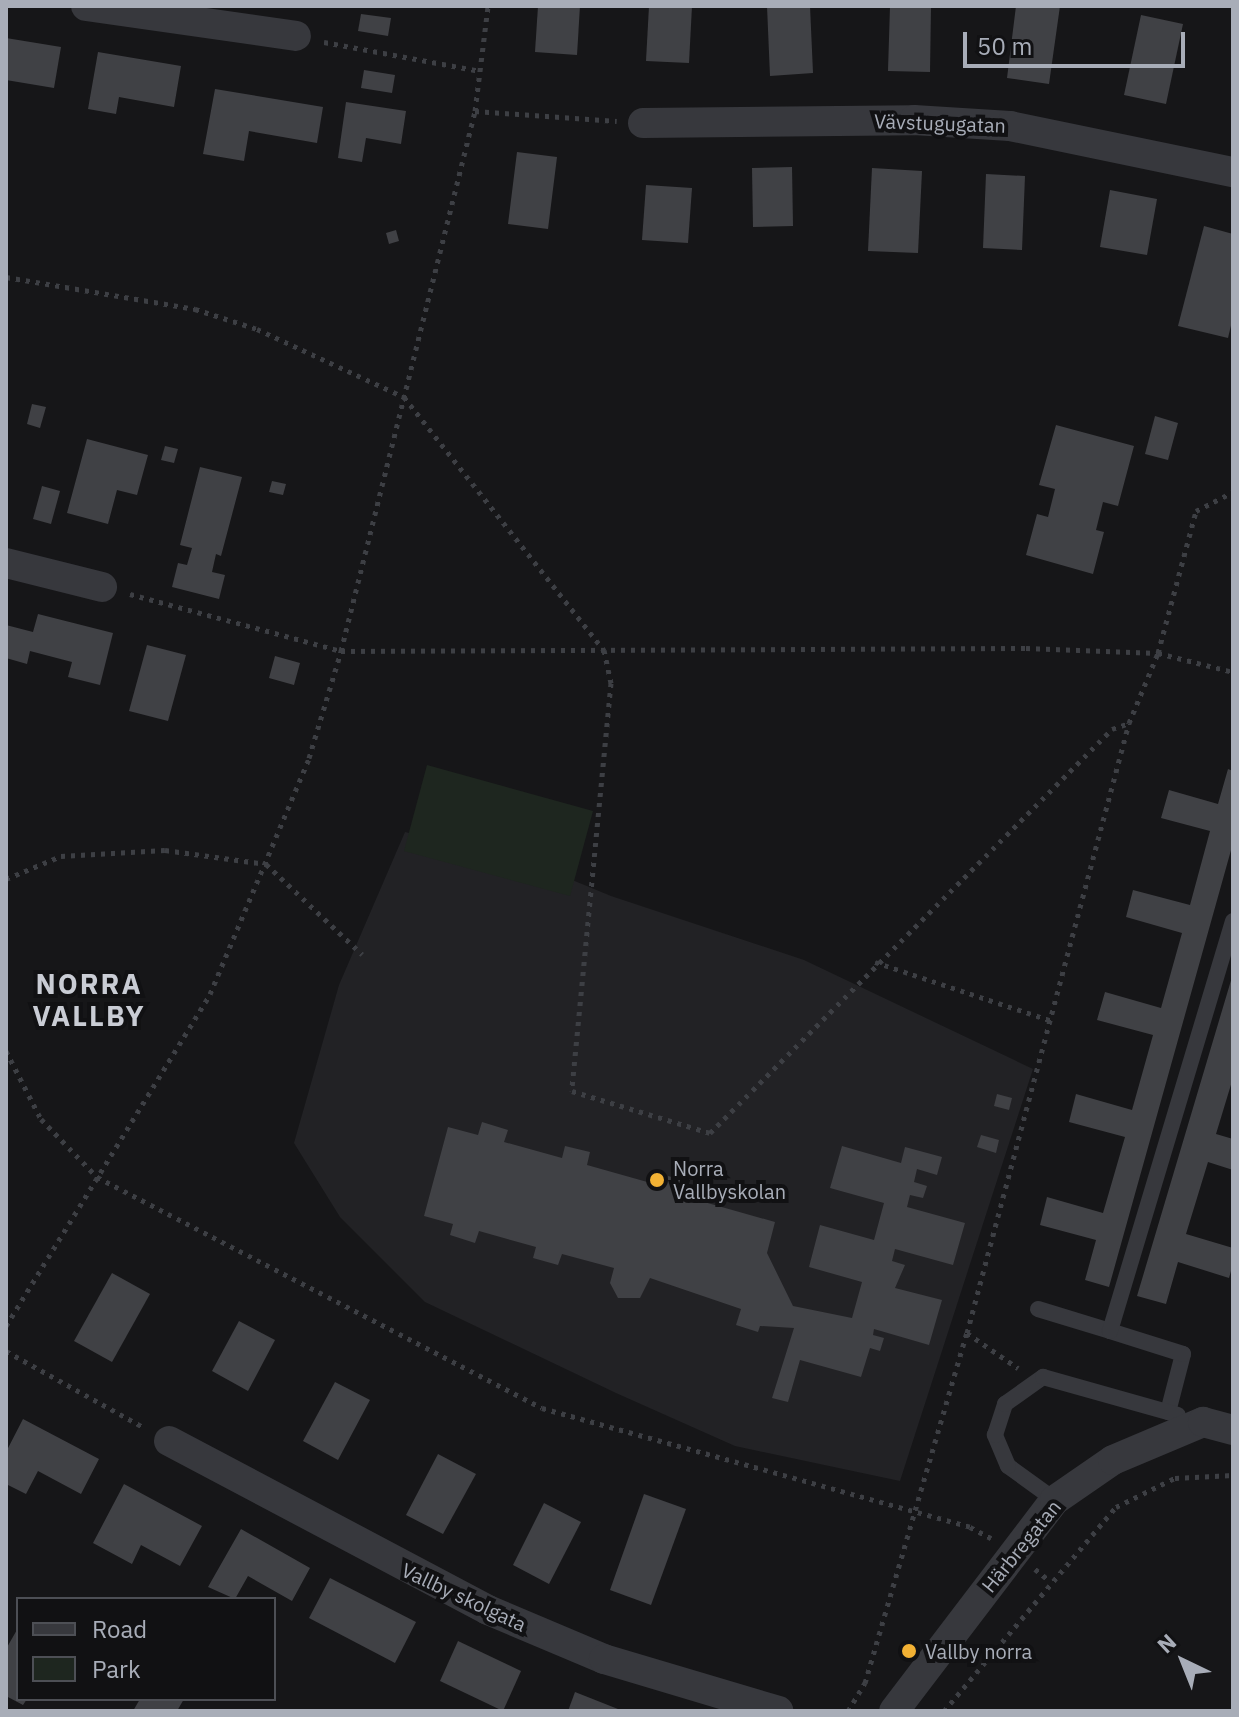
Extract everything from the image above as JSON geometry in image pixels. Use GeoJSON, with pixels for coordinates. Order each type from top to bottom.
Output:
{"type":"FeatureCollection","features":[{"type":"Feature","properties":{"kind":"street"},"geometry":{"type":"LineString","coordinates":[[86,6],[296,36]]}},
{"type":"Feature","properties":{"kind":"street","name":"Vävstugugatan"},"geometry":{"type":"LineString","coordinates":[[643,123],[914,120],[1010,126],[1233,172]]}},
{"type":"Feature","properties":{"kind":"street"},"geometry":{"type":"LineString","coordinates":[[6,563],[102,587]]}},
{"type":"Feature","properties":{"kind":"street"},"geometry":{"type":"LineString","coordinates":[[1203,1422],[1233,1430]]}},
{"type":"Feature","properties":{"kind":"street","name":"Härbregatan"},"geometry":{"type":"LineString","coordinates":[[894,1711],[1055,1500],[1113,1460],[1203,1422]]}},
{"type":"Feature","properties":{"kind":"street","name":"Vallby skolgata"},"geometry":{"type":"LineString","coordinates":[[169,1441],[488,1610],[604,1659],[778,1711]]}},
{"type":"Feature","properties":{"kind":"lane"},"geometry":{"type":"LineString","coordinates":[[1110,1331],[1233,921]]}},
{"type":"Feature","properties":{"kind":"lane"},"geometry":{"type":"LineString","coordinates":[[1038,1309],[1183,1354],[1168,1412]]}},
{"type":"Feature","properties":{"kind":"lane"},"geometry":{"type":"LineString","coordinates":[[1055,1500],[1008,1466],[995,1435],[1005,1404],[1043,1377],[1203,1422]]}},
{"type":"Feature","properties":{"kind":"path"},"geometry":{"type":"LineString","coordinates":[[6,1326],[210,994],[309,758],[341,651],[475,111],[488,6]]}},
{"type":"Feature","properties":{"kind":"path"},"geometry":{"type":"LineString","coordinates":[[296,36],[480,71]]}},
{"type":"Feature","properties":{"kind":"path"},"geometry":{"type":"LineString","coordinates":[[475,111],[643,123]]}},
{"type":"Feature","properties":{"kind":"path"},"geometry":{"type":"LineString","coordinates":[[6,277],[195,309],[257,329],[404,397],[604,650],[611,683],[572,1091],[710,1133],[875,962],[1112,729],[1129,723]]}},
{"type":"Feature","properties":{"kind":"path"},"geometry":{"type":"LineString","coordinates":[[848,1711],[865,1683],[912,1511],[967,1333],[1129,723],[1158,653],[1196,511],[1233,492]]}},
{"type":"Feature","properties":{"kind":"path"},"geometry":{"type":"LineString","coordinates":[[102,587],[341,651],[1026,648],[1158,653],[1233,672]]}},
{"type":"Feature","properties":{"kind":"path"},"geometry":{"type":"LineString","coordinates":[[6,879],[76,855],[165,850],[266,864],[362,954]]}},
{"type":"Feature","properties":{"kind":"path"},"geometry":{"type":"LineString","coordinates":[[875,962],[1052,1021]]}},
{"type":"Feature","properties":{"kind":"path"},"geometry":{"type":"LineString","coordinates":[[6,1051],[41,1119],[97,1177],[542,1408],[912,1511]]}},
{"type":"Feature","properties":{"kind":"path"},"geometry":{"type":"LineString","coordinates":[[967,1333],[1012,1366],[1043,1377]]}},
{"type":"Feature","properties":{"kind":"path"},"geometry":{"type":"LineString","coordinates":[[6,1351],[169,1441]]}},
{"type":"Feature","properties":{"kind":"path"},"geometry":{"type":"LineString","coordinates":[[944,1711],[1116,1507],[1175,1478],[1233,1475]]}},
{"type":"Feature","properties":{"kind":"shaded area","name":"Norra Vallbyskolan"},"geometry":{"type":"Polygon","coordinates":[[[405,832],[519,858],[611,896],[804,960],[1033,1069],[900,1481],[735,1446],[616,1393],[425,1302],[340,1217],[294,1143],[339,985],[405,832]]]}},
{"type":"Feature","properties":{"kind":"green space"},"geometry":{"type":"Polygon","coordinates":[[[427,765],[593,811],[570,896],[404,851],[427,765]]]}},
{"type":"Feature","properties":{"kind":"building"},"geometry":{"type":"Polygon","coordinates":[[[538,6],[580,6],[577,55],[535,52],[538,6]]]}},
{"type":"Feature","properties":{"kind":"building"},"geometry":{"type":"Polygon","coordinates":[[[649,6],[692,6],[689,63],[646,61],[649,6]]]}},
{"type":"Feature","properties":{"kind":"building"},"geometry":{"type":"Polygon","coordinates":[[[767,6],[810,6],[813,73],[770,76],[767,6]]]}},
{"type":"Feature","properties":{"kind":"building"},"geometry":{"type":"Polygon","coordinates":[[[890,6],[931,6],[930,72],[888,71],[890,6]]]}},
{"type":"Feature","properties":{"kind":"building"},"geometry":{"type":"Polygon","coordinates":[[[1016,6],[1060,6],[1049,84],[1007,78],[1016,6]]]}},
{"type":"Feature","properties":{"kind":"building"},"geometry":{"type":"Polygon","coordinates":[[[361,14],[391,18],[388,36],[358,31],[361,14]]]}},
{"type":"Feature","properties":{"kind":"building"},"geometry":{"type":"Polygon","coordinates":[[[1141,15],[1183,24],[1166,104],[1124,95],[1141,15]]]}},
{"type":"Feature","properties":{"kind":"building"},"geometry":{"type":"Polygon","coordinates":[[[6,38],[61,47],[54,88],[6,80],[6,38]]]}},
{"type":"Feature","properties":{"kind":"building"},"geometry":{"type":"Polygon","coordinates":[[[98,52],[181,66],[174,107],[119,97],[116,114],[88,109],[98,52]]]}},
{"type":"Feature","properties":{"kind":"building"},"geometry":{"type":"Polygon","coordinates":[[[364,70],[395,75],[392,93],[361,88],[364,70]]]}},
{"type":"Feature","properties":{"kind":"building"},"geometry":{"type":"Polygon","coordinates":[[[215,89],[323,107],[317,143],[249,131],[244,161],[203,154],[215,89]]]}},
{"type":"Feature","properties":{"kind":"building"},"geometry":{"type":"Polygon","coordinates":[[[346,102],[406,111],[401,144],[366,138],[362,162],[338,158],[346,102]]]}},
{"type":"Feature","properties":{"kind":"building"},"geometry":{"type":"Polygon","coordinates":[[[517,152],[557,157],[548,229],[508,224],[517,152]]]}},
{"type":"Feature","properties":{"kind":"building"},"geometry":{"type":"Polygon","coordinates":[[[792,167],[793,226],[753,227],[752,168],[792,167]]]}},
{"type":"Feature","properties":{"kind":"building"},"geometry":{"type":"Polygon","coordinates":[[[872,168],[922,171],[918,253],[868,251],[872,168]]]}},
{"type":"Feature","properties":{"kind":"building"},"geometry":{"type":"Polygon","coordinates":[[[986,174],[1025,176],[1022,250],[983,248],[986,174]]]}},
{"type":"Feature","properties":{"kind":"building"},"geometry":{"type":"Polygon","coordinates":[[[646,185],[692,188],[688,243],[642,240],[646,185]]]}},
{"type":"Feature","properties":{"kind":"building"},"geometry":{"type":"Polygon","coordinates":[[[1110,190],[1157,199],[1147,255],[1100,247],[1110,190]]]}},
{"type":"Feature","properties":{"kind":"building"},"geometry":{"type":"Polygon","coordinates":[[[1204,226],[1233,234],[1233,317],[1228,338],[1178,326],[1204,226]]]}},
{"type":"Feature","properties":{"kind":"building"},"geometry":{"type":"Polygon","coordinates":[[[396,230],[399,241],[389,244],[386,233],[396,230]]]}},
{"type":"Feature","properties":{"kind":"building"},"geometry":{"type":"Polygon","coordinates":[[[32,404],[46,407],[40,428],[27,424],[32,404]]]}},
{"type":"Feature","properties":{"kind":"building"},"geometry":{"type":"Polygon","coordinates":[[[1155,416],[1178,423],[1168,460],[1145,454],[1155,416]]]}},
{"type":"Feature","properties":{"kind":"building"},"geometry":{"type":"Polygon","coordinates":[[[1056,425],[1134,446],[1118,506],[1103,502],[1096,530],[1104,532],[1093,574],[1026,555],[1037,514],[1048,517],[1055,489],[1039,485],[1056,425]]]}},
{"type":"Feature","properties":{"kind":"building"},"geometry":{"type":"Polygon","coordinates":[[[87,439],[148,455],[137,495],[117,490],[108,524],[67,513],[87,439]]]}},
{"type":"Feature","properties":{"kind":"building"},"geometry":{"type":"Polygon","coordinates":[[[165,446],[178,449],[174,463],[161,460],[165,446]]]}},
{"type":"Feature","properties":{"kind":"building"},"geometry":{"type":"Polygon","coordinates":[[[200,467],[242,477],[221,556],[216,554],[212,572],[225,575],[219,599],[172,587],[178,563],[187,565],[192,548],[180,545],[200,467]]]}},
{"type":"Feature","properties":{"kind":"building"},"geometry":{"type":"Polygon","coordinates":[[[272,481],[286,484],[283,495],[269,492],[272,481]]]}},
{"type":"Feature","properties":{"kind":"building"},"geometry":{"type":"Polygon","coordinates":[[[42,486],[60,491],[51,524],[33,519],[42,486]]]}},
{"type":"Feature","properties":{"kind":"building"},"geometry":{"type":"Polygon","coordinates":[[[38,614],[113,633],[100,685],[68,677],[72,662],[30,651],[27,664],[6,658],[6,625],[33,632],[38,614]]]}},
{"type":"Feature","properties":{"kind":"building"},"geometry":{"type":"Polygon","coordinates":[[[147,645],[186,655],[168,721],[129,711],[147,645]]]}},
{"type":"Feature","properties":{"kind":"building"},"geometry":{"type":"Polygon","coordinates":[[[275,656],[300,663],[294,685],[269,678],[275,656]]]}},
{"type":"Feature","properties":{"kind":"building"},"geometry":{"type":"Polygon","coordinates":[[[1228,769],[1233,771],[1233,843],[1109,1287],[1085,1280],[1096,1240],[1040,1225],[1047,1197],[1103,1213],[1125,1137],[1069,1122],[1076,1094],[1132,1110],[1153,1035],[1097,1020],[1105,992],[1161,1008],[1182,933],[1126,917],[1133,890],[1190,905],[1210,831],[1161,818],[1169,790],[1218,804],[1228,769]]]}},
{"type":"Feature","properties":{"kind":"building"},"geometry":{"type":"Polygon","coordinates":[[[1232,977],[1233,1078],[1216,1134],[1233,1139],[1233,1170],[1208,1162],[1186,1234],[1233,1248],[1233,1264],[1229,1278],[1178,1262],[1166,1304],[1137,1296],[1232,977]]]}},
{"type":"Feature","properties":{"kind":"building"},"geometry":{"type":"Polygon","coordinates":[[[997,1094],[1012,1098],[1009,1110],[994,1106],[997,1094]]]}},
{"type":"Feature","properties":{"kind":"building"},"geometry":{"type":"Polygon","coordinates":[[[482,1122],[508,1130],[504,1142],[562,1158],[565,1146],[590,1152],[587,1165],[665,1187],[668,1176],[683,1180],[680,1191],[698,1196],[697,1200],[775,1222],[767,1253],[793,1306],[852,1318],[862,1282],[809,1267],[820,1225],[874,1240],[884,1203],[830,1188],[842,1146],[901,1163],[905,1147],[942,1157],[937,1175],[917,1169],[914,1182],[927,1186],[923,1198],[910,1195],[907,1207],[965,1223],[953,1265],[895,1249],[892,1261],[905,1265],[895,1288],[942,1300],[929,1345],[874,1329],[873,1335],[884,1338],[880,1351],[870,1348],[861,1377],[800,1360],[788,1402],[772,1398],[794,1328],[760,1326],[758,1332],[736,1325],[741,1309],[650,1278],[640,1298],[618,1298],[610,1283],[614,1268],[562,1254],[558,1265],[533,1258],[536,1247],[479,1231],[475,1243],[450,1235],[453,1224],[424,1216],[448,1127],[478,1135],[482,1122]]]}},
{"type":"Feature","properties":{"kind":"building"},"geometry":{"type":"Polygon","coordinates":[[[981,1135],[999,1140],[996,1153],[977,1147],[981,1135]]]}},
{"type":"Feature","properties":{"kind":"building"},"geometry":{"type":"Polygon","coordinates":[[[112,1273],[150,1294],[112,1362],[74,1341],[112,1273]]]}},
{"type":"Feature","properties":{"kind":"building"},"geometry":{"type":"Polygon","coordinates":[[[239,1321],[275,1340],[248,1391],[212,1371],[239,1321]]]}},
{"type":"Feature","properties":{"kind":"building"},"geometry":{"type":"Polygon","coordinates":[[[335,1382],[370,1400],[338,1460],[303,1441],[335,1382]]]}},
{"type":"Feature","properties":{"kind":"building"},"geometry":{"type":"Polygon","coordinates":[[[23,1419],[99,1459],[81,1494],[38,1471],[26,1494],[6,1484],[6,1452],[23,1419]]]}},
{"type":"Feature","properties":{"kind":"building"},"geometry":{"type":"Polygon","coordinates":[[[438,1454],[476,1474],[443,1534],[406,1515],[438,1454]]]}},
{"type":"Feature","properties":{"kind":"building"},"geometry":{"type":"Polygon","coordinates":[[[124,1484],[202,1526],[180,1566],[141,1545],[132,1564],[93,1543],[124,1484]]]}},
{"type":"Feature","properties":{"kind":"building"},"geometry":{"type":"Polygon","coordinates":[[[644,1494],[686,1509],[651,1605],[610,1590],[644,1494]]]}},
{"type":"Feature","properties":{"kind":"building"},"geometry":{"type":"Polygon","coordinates":[[[544,1503],[581,1522],[549,1584],[513,1565],[544,1503]]]}},
{"type":"Feature","properties":{"kind":"building"},"geometry":{"type":"Polygon","coordinates":[[[241,1529],[310,1568],[292,1601],[248,1576],[236,1597],[208,1587],[241,1529]]]}},
{"type":"Feature","properties":{"kind":"building"},"geometry":{"type":"Polygon","coordinates":[[[330,1578],[416,1622],[395,1663],[309,1618],[330,1578]]]}},
{"type":"Feature","properties":{"kind":"building"},"geometry":{"type":"Polygon","coordinates":[[[16,1632],[16,1701],[26,1701],[23,1705],[6,1696],[6,1649],[16,1632]]]}},
{"type":"Feature","properties":{"kind":"building"},"geometry":{"type":"Polygon","coordinates":[[[458,1641],[521,1671],[503,1711],[440,1681],[458,1641]]]}},
{"type":"Feature","properties":{"kind":"building"},"geometry":{"type":"Polygon","coordinates":[[[575,1692],[623,1711],[568,1711],[575,1692]]]}},
{"type":"Feature","properties":{"kind":"building"},"geometry":{"type":"Polygon","coordinates":[[[139,1701],[183,1701],[177,1711],[133,1711],[139,1701]]]}},
{"type":"Feature","properties":{"kind":"place","name":"Norra Vallbyskolan"},"geometry":{"type":"Point","coordinates":[657,1180]}},
{"type":"Feature","properties":{"kind":"place","name":"Vallby norra"},"geometry":{"type":"Point","coordinates":[909,1651]}},
{"type":"Feature","properties":{"kind":"district","name":"NORRA VALLBY"},"geometry":{"type":"Point","coordinates":[89,1000]}}]}
